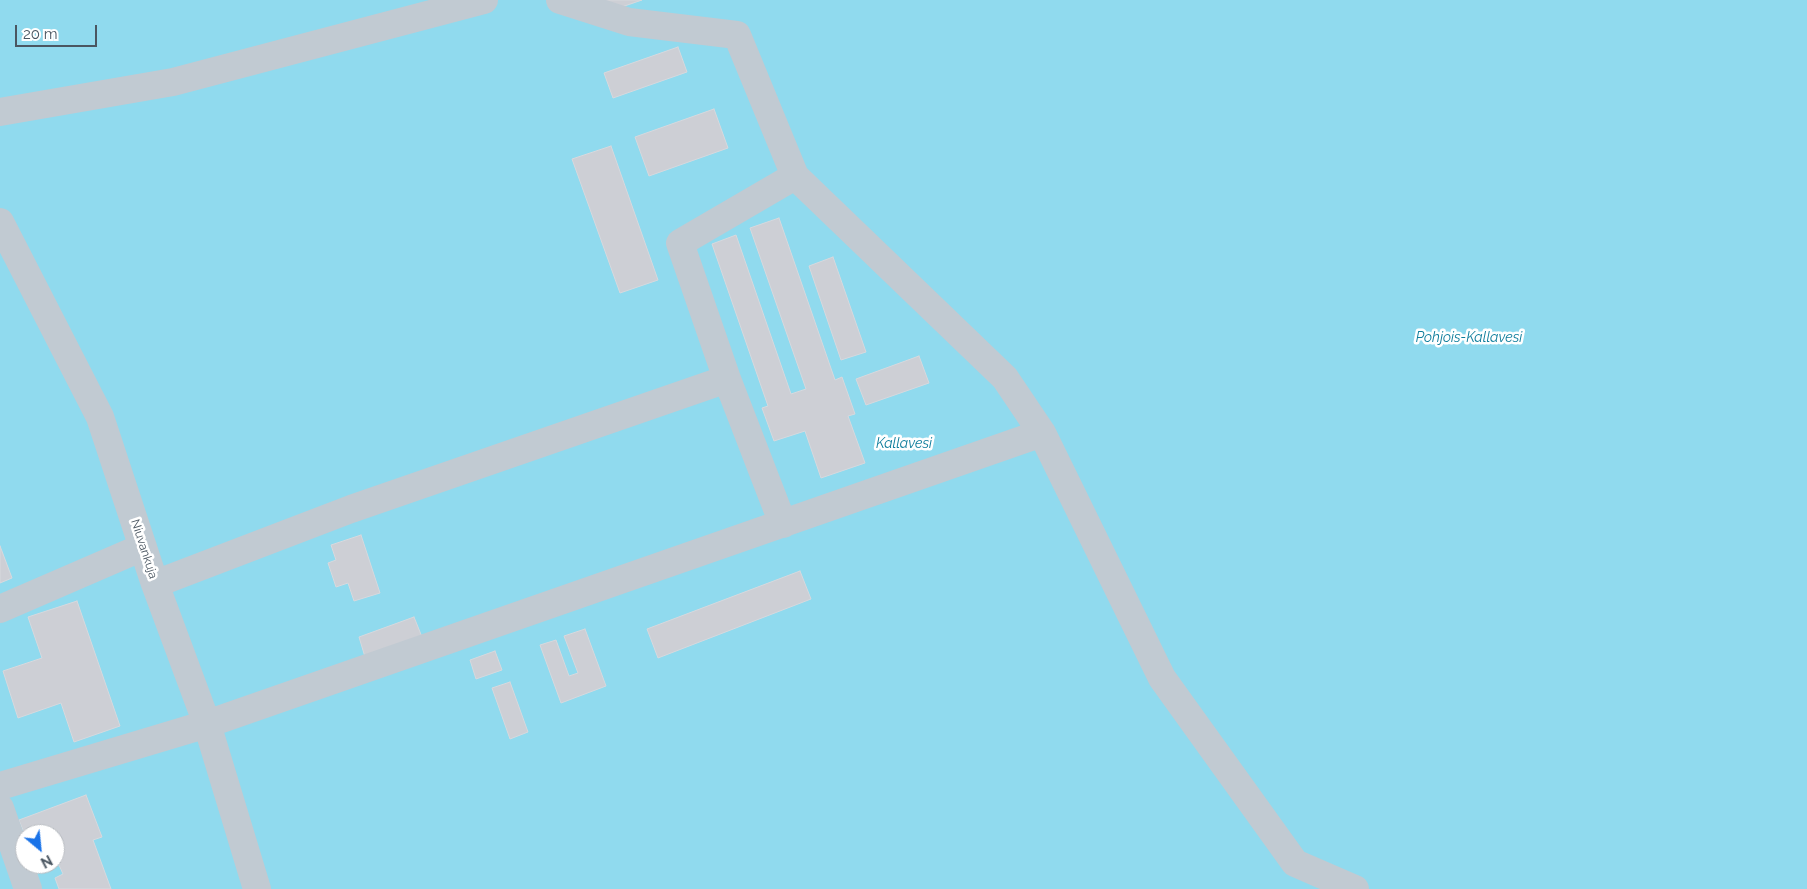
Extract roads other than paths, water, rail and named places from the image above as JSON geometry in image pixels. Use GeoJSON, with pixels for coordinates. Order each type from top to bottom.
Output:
{"type":"FeatureCollection","features":[{"type":"Feature","properties":{"kind":"street"},"geometry":{"type":"LineString","coordinates":[[0,112],[173,82],[484,0]]}},
{"type":"Feature","properties":{"kind":"street"},"geometry":{"type":"LineString","coordinates":[[560,0],[629,22],[737,35],[795,176],[1005,378],[1042,433],[1162,678],[1295,863],[1354,889]]}},
{"type":"Feature","properties":{"kind":"street"},"geometry":{"type":"LineString","coordinates":[[782,524],[727,379],[680,243],[795,176]]}},
{"type":"Feature","properties":{"kind":"street","name":"Niuvankuja"},"geometry":{"type":"LineString","coordinates":[[0,222],[100,417],[155,584],[207,724],[257,889]]}},
{"type":"Feature","properties":{"kind":"street"},"geometry":{"type":"LineString","coordinates":[[155,584],[351,509],[727,379]]}},
{"type":"Feature","properties":{"kind":"street"},"geometry":{"type":"LineString","coordinates":[[0,786],[207,724],[1042,433]]}},
{"type":"Feature","properties":{"kind":"street"},"geometry":{"type":"LineString","coordinates":[[0,609],[143,547]]}},
{"type":"Feature","properties":{"kind":"street"},"geometry":{"type":"LineString","coordinates":[[0,808],[28,889]]}},
{"type":"Feature","properties":{"kind":"water","name":"Kallavesi"},"geometry":{"type":"Polygon","coordinates":[[[0,0],[1807,0],[1807,889],[0,889],[0,0]]]}},
{"type":"Feature","properties":{"kind":"water label","name":"Pohjois-Kallavesi"},"geometry":{"type":"Point","coordinates":[1469,338]}}]}
